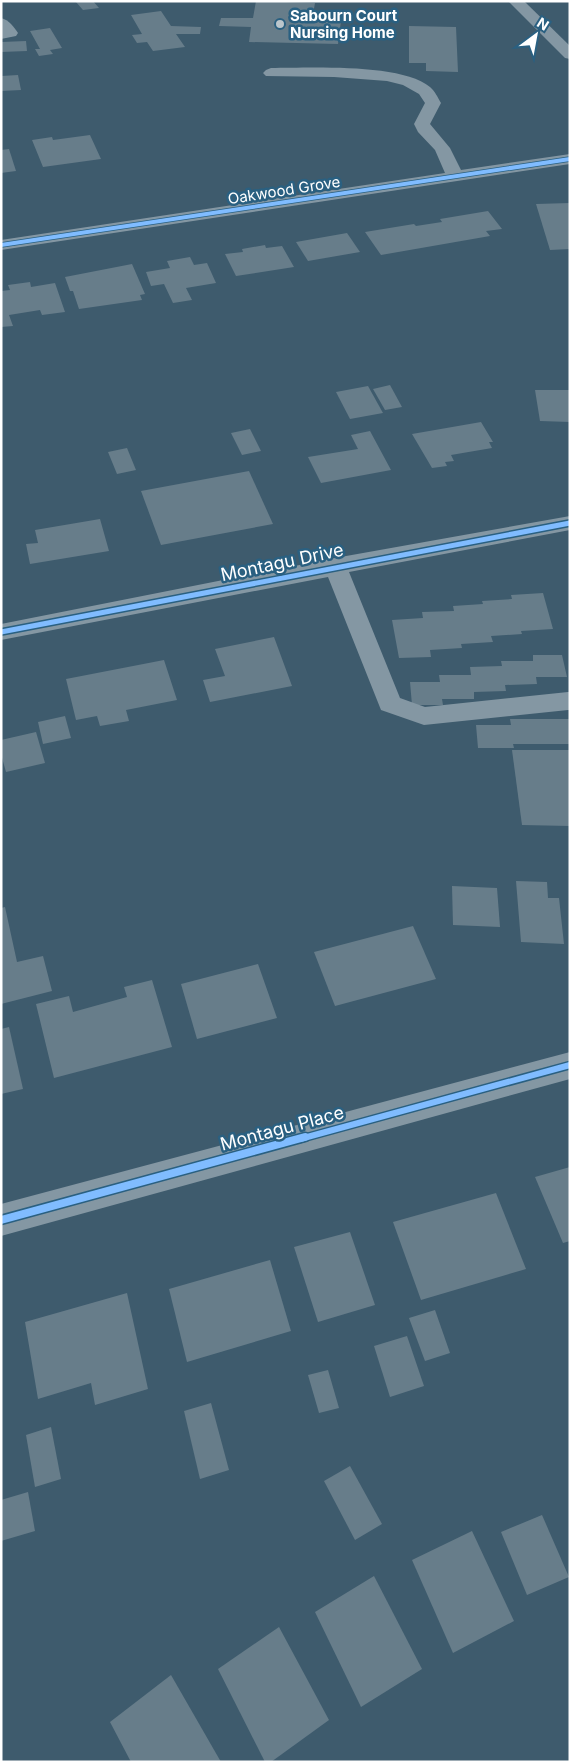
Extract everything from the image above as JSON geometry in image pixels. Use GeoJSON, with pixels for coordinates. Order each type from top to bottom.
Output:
{"type":"FeatureCollection","features":[{"type":"Feature","properties":{"kind":"street"},"geometry":{"type":"LineString","coordinates":[[515,1],[570,55]]}},
{"type":"Feature","properties":{"kind":"street"},"geometry":{"type":"LineString","coordinates":[[270,73],[366,73],[391,78],[423,89],[432,96],[434,103],[423,120],[424,129],[442,148],[455,176]]}},
{"type":"Feature","properties":{"kind":"street","name":"Oakwood Grove"},"geometry":{"type":"LineString","coordinates":[[1,245],[570,159]]}},
{"type":"Feature","properties":{"kind":"street","name":"Montagu Drive"},"geometry":{"type":"LineString","coordinates":[[1,632],[570,522]]}},
{"type":"Feature","properties":{"kind":"street"},"geometry":{"type":"LineString","coordinates":[[335,566],[390,704],[424,716],[568,701]]}},
{"type":"Feature","properties":{"kind":"street","name":"Montagu Place"},"geometry":{"type":"LineString","coordinates":[[1,1220],[570,1065]]}},
{"type":"Feature","properties":{"kind":"building"},"geometry":{"type":"Polygon","coordinates":[[[93,1],[99,8],[83,10],[76,2],[93,1]]]}},
{"type":"Feature","properties":{"kind":"building","name":"Sabourn Court Nursing Home"},"geometry":{"type":"Polygon","coordinates":[[[256,1],[315,3],[312,20],[341,21],[338,44],[249,42],[251,27],[219,26],[221,18],[253,18],[256,1]]]}},
{"type":"Feature","properties":{"kind":"building"},"geometry":{"type":"Polygon","coordinates":[[[161,11],[171,26],[201,27],[200,34],[176,34],[185,47],[153,51],[147,42],[137,43],[132,35],[142,34],[131,15],[161,11]]]}},
{"type":"Feature","properties":{"kind":"building"},"geometry":{"type":"Polygon","coordinates":[[[409,26],[456,27],[458,72],[426,71],[426,63],[409,63],[409,26]]]}},
{"type":"Feature","properties":{"kind":"building"},"geometry":{"type":"Polygon","coordinates":[[[50,28],[62,48],[50,50],[53,54],[39,56],[35,49],[40,49],[30,31],[50,28]]]}},
{"type":"Feature","properties":{"kind":"building"},"geometry":{"type":"Polygon","coordinates":[[[26,41],[27,51],[1,52],[1,42],[26,41]]]}},
{"type":"Feature","properties":{"kind":"building"},"geometry":{"type":"Polygon","coordinates":[[[18,75],[21,90],[1,91],[1,76],[18,75]]]}},
{"type":"Feature","properties":{"kind":"building"},"geometry":{"type":"Polygon","coordinates":[[[90,135],[101,159],[43,167],[32,140],[52,137],[53,140],[90,135]]]}},
{"type":"Feature","properties":{"kind":"building"},"geometry":{"type":"Polygon","coordinates":[[[9,149],[16,171],[1,173],[1,150],[9,149]]]}},
{"type":"Feature","properties":{"kind":"building"},"geometry":{"type":"Polygon","coordinates":[[[570,203],[570,249],[550,250],[536,204],[570,203]]]}},
{"type":"Feature","properties":{"kind":"building"},"geometry":{"type":"Polygon","coordinates":[[[488,211],[502,229],[486,231],[490,236],[381,255],[365,232],[414,224],[416,226],[442,222],[440,219],[488,211]]]}},
{"type":"Feature","properties":{"kind":"building"},"geometry":{"type":"Polygon","coordinates":[[[347,233],[360,252],[308,261],[296,242],[347,233]]]}},
{"type":"Feature","properties":{"kind":"building"},"geometry":{"type":"Polygon","coordinates":[[[265,245],[266,248],[282,246],[294,267],[236,276],[225,254],[243,252],[242,249],[265,245]]]}},
{"type":"Feature","properties":{"kind":"building"},"geometry":{"type":"Polygon","coordinates":[[[190,257],[194,265],[207,263],[216,283],[186,288],[192,300],[173,303],[164,284],[151,286],[146,272],[170,268],[167,261],[190,257]]]}},
{"type":"Feature","properties":{"kind":"building"},"geometry":{"type":"Polygon","coordinates":[[[132,264],[145,294],[140,295],[142,300],[79,309],[73,291],[70,291],[65,277],[132,264]]]}},
{"type":"Feature","properties":{"kind":"building"},"geometry":{"type":"Polygon","coordinates":[[[30,282],[31,287],[55,283],[65,312],[42,315],[40,310],[9,315],[13,326],[1,327],[1,291],[10,290],[8,285],[30,282]]]}},
{"type":"Feature","properties":{"kind":"building"},"geometry":{"type":"Polygon","coordinates":[[[390,385],[402,407],[385,410],[373,389],[390,385]]]}},
{"type":"Feature","properties":{"kind":"building"},"geometry":{"type":"Polygon","coordinates":[[[368,386],[383,413],[350,419],[336,392],[368,386]]]}},
{"type":"Feature","properties":{"kind":"building"},"geometry":{"type":"Polygon","coordinates":[[[535,390],[570,390],[570,422],[540,421],[535,390]]]}},
{"type":"Feature","properties":{"kind":"building"},"geometry":{"type":"Polygon","coordinates":[[[481,422],[493,442],[489,442],[492,448],[451,455],[454,461],[445,462],[447,466],[432,468],[412,434],[481,422]]]}},
{"type":"Feature","properties":{"kind":"building"},"geometry":{"type":"Polygon","coordinates":[[[250,429],[261,451],[242,455],[231,433],[250,429]]]}},
{"type":"Feature","properties":{"kind":"building"},"geometry":{"type":"Polygon","coordinates":[[[370,431],[391,470],[321,483],[308,457],[358,449],[351,435],[370,431]]]}},
{"type":"Feature","properties":{"kind":"building"},"geometry":{"type":"Polygon","coordinates":[[[127,448],[136,470],[117,474],[108,452],[127,448]]]}},
{"type":"Feature","properties":{"kind":"building"},"geometry":{"type":"Polygon","coordinates":[[[249,471],[273,524],[161,545],[141,491],[249,471]]]}},
{"type":"Feature","properties":{"kind":"building"},"geometry":{"type":"Polygon","coordinates":[[[100,519],[109,551],[30,564],[26,544],[38,543],[35,530],[100,519]]]}},
{"type":"Feature","properties":{"kind":"building"},"geometry":{"type":"Polygon","coordinates":[[[543,593],[553,629],[521,631],[522,634],[491,636],[493,642],[461,644],[462,648],[430,650],[431,657],[399,658],[392,620],[423,618],[422,612],[454,611],[453,606],[483,604],[482,601],[512,599],[511,595],[543,593]]]}},
{"type":"Feature","properties":{"kind":"building"},"geometry":{"type":"Polygon","coordinates":[[[274,637],[292,686],[210,702],[203,680],[225,676],[215,649],[274,637]]]}},
{"type":"Feature","properties":{"kind":"building"},"geometry":{"type":"Polygon","coordinates":[[[533,655],[562,655],[567,677],[536,677],[537,684],[505,685],[506,691],[474,692],[474,699],[442,699],[443,705],[412,705],[410,682],[440,682],[439,675],[471,675],[470,667],[502,666],[501,661],[533,661],[533,655]]]}},
{"type":"Feature","properties":{"kind":"building"},"geometry":{"type":"Polygon","coordinates":[[[164,660],[177,700],[126,710],[129,721],[100,726],[97,716],[76,720],[66,679],[164,660]]]}},
{"type":"Feature","properties":{"kind":"building"},"geometry":{"type":"Polygon","coordinates":[[[65,716],[71,738],[43,744],[38,722],[65,716]]]}},
{"type":"Feature","properties":{"kind":"building"},"geometry":{"type":"Polygon","coordinates":[[[510,719],[570,719],[570,744],[513,744],[514,748],[478,748],[476,725],[511,725],[510,719]]]}},
{"type":"Feature","properties":{"kind":"building"},"geometry":{"type":"Polygon","coordinates":[[[36,732],[45,763],[6,772],[1,754],[1,740],[36,732]]]}},
{"type":"Feature","properties":{"kind":"building"},"geometry":{"type":"Polygon","coordinates":[[[512,750],[570,750],[570,826],[522,825],[512,750]]]}},
{"type":"Feature","properties":{"kind":"building"},"geometry":{"type":"Polygon","coordinates":[[[516,881],[547,882],[548,898],[559,898],[564,944],[521,942],[516,881]]]}},
{"type":"Feature","properties":{"kind":"building"},"geometry":{"type":"Polygon","coordinates":[[[452,886],[497,888],[500,927],[453,925],[452,886]]]}},
{"type":"Feature","properties":{"kind":"building"},"geometry":{"type":"Polygon","coordinates":[[[5,907],[17,962],[43,956],[52,991],[1,1004],[1,908],[5,907]]]}},
{"type":"Feature","properties":{"kind":"building"},"geometry":{"type":"Polygon","coordinates":[[[413,926],[436,979],[335,1006],[314,952],[413,926]]]}},
{"type":"Feature","properties":{"kind":"building"},"geometry":{"type":"Polygon","coordinates":[[[258,964],[277,1018],[197,1039],[181,984],[258,964]]]}},
{"type":"Feature","properties":{"kind":"building"},"geometry":{"type":"Polygon","coordinates":[[[152,980],[172,1047],[54,1078],[36,1004],[69,996],[73,1012],[127,997],[124,987],[152,980]]]}},
{"type":"Feature","properties":{"kind":"building"},"geometry":{"type":"Polygon","coordinates":[[[9,1027],[23,1089],[1,1094],[1,1029],[9,1027]]]}},
{"type":"Feature","properties":{"kind":"building"},"geometry":{"type":"Polygon","coordinates":[[[570,1167],[570,1241],[563,1243],[535,1177],[570,1167]]]}},
{"type":"Feature","properties":{"kind":"building"},"geometry":{"type":"Polygon","coordinates":[[[496,1193],[526,1269],[421,1300],[393,1222],[496,1193]]]}},
{"type":"Feature","properties":{"kind":"building"},"geometry":{"type":"Polygon","coordinates":[[[350,1232],[375,1305],[318,1322],[294,1247],[350,1232]]]}},
{"type":"Feature","properties":{"kind":"building"},"geometry":{"type":"Polygon","coordinates":[[[270,1260],[291,1331],[187,1362],[169,1289],[270,1260]]]}},
{"type":"Feature","properties":{"kind":"building"},"geometry":{"type":"Polygon","coordinates":[[[127,1293],[148,1389],[95,1405],[91,1383],[38,1399],[25,1322],[127,1293]]]}},
{"type":"Feature","properties":{"kind":"building"},"geometry":{"type":"Polygon","coordinates":[[[435,1310],[450,1353],[425,1361],[409,1318],[435,1310]]]}},
{"type":"Feature","properties":{"kind":"building"},"geometry":{"type":"Polygon","coordinates":[[[407,1336],[424,1386],[390,1397],[374,1346],[407,1336]]]}},
{"type":"Feature","properties":{"kind":"building"},"geometry":{"type":"Polygon","coordinates":[[[328,1370],[339,1408],[319,1413],[308,1375],[328,1370]]]}},
{"type":"Feature","properties":{"kind":"building"},"geometry":{"type":"Polygon","coordinates":[[[211,1403],[229,1470],[200,1479],[184,1411],[211,1403]]]}},
{"type":"Feature","properties":{"kind":"building"},"geometry":{"type":"Polygon","coordinates":[[[51,1427],[61,1479],[35,1487],[26,1435],[51,1427]]]}},
{"type":"Feature","properties":{"kind":"building"},"geometry":{"type":"Polygon","coordinates":[[[350,1466],[382,1524],[355,1540],[324,1481],[350,1466]]]}},
{"type":"Feature","properties":{"kind":"building"},"geometry":{"type":"Polygon","coordinates":[[[28,1492],[35,1531],[1,1541],[1,1500],[28,1492]]]}},
{"type":"Feature","properties":{"kind":"building"},"geometry":{"type":"Polygon","coordinates":[[[542,1515],[569,1577],[527,1595],[501,1532],[542,1515]]]}},
{"type":"Feature","properties":{"kind":"building"},"geometry":{"type":"Polygon","coordinates":[[[472,1531],[514,1621],[453,1653],[412,1560],[472,1531]]]}},
{"type":"Feature","properties":{"kind":"building"},"geometry":{"type":"Polygon","coordinates":[[[374,1576],[422,1669],[361,1707],[315,1612],[374,1576]]]}},
{"type":"Feature","properties":{"kind":"building"},"geometry":{"type":"Polygon","coordinates":[[[279,1627],[329,1720],[271,1762],[265,1762],[218,1669],[279,1627]]]}},
{"type":"Feature","properties":{"kind":"building"},"geometry":{"type":"Polygon","coordinates":[[[171,1675],[221,1762],[131,1762],[110,1722],[171,1675]]]}},
{"type":"Feature","properties":{"kind":"cycle path"},"geometry":{"type":"LineString","coordinates":[[1,245],[570,159]]}},
{"type":"Feature","properties":{"kind":"cycle path"},"geometry":{"type":"LineString","coordinates":[[1,632],[570,523]]}},
{"type":"Feature","properties":{"kind":"cycle path"},"geometry":{"type":"LineString","coordinates":[[1,1220],[570,1065]]}},
{"type":"Feature","properties":{"kind":"place","name":"Sabourn Court Nursing Home"},"geometry":{"type":"Point","coordinates":[280,24]}}]}
